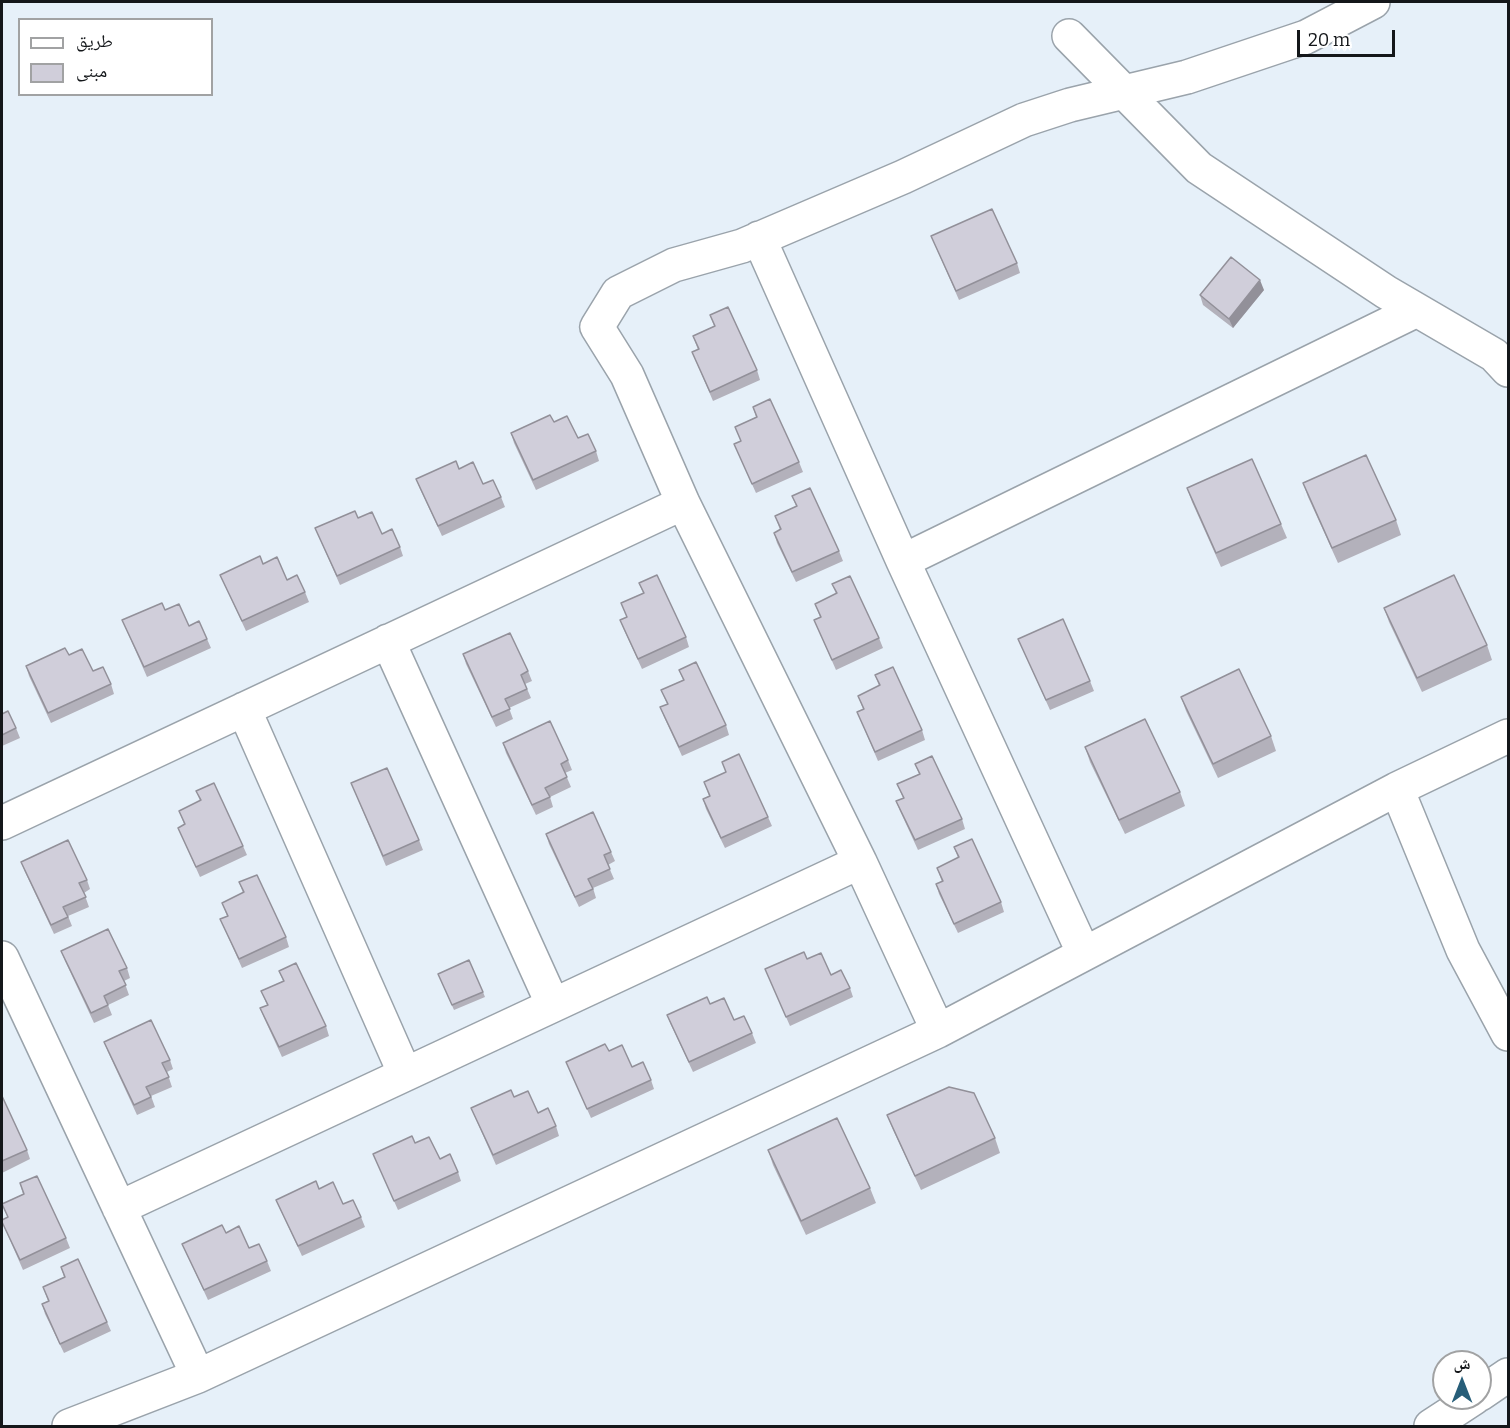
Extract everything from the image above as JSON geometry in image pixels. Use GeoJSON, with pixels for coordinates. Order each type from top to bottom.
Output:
{"type":"FeatureCollection","features":[{"type":"Feature","properties":{"kind":"street"},"geometry":{"type":"LineString","coordinates":[[938,1031],[860,862],[683,503],[627,375],[597,327],[618,293],[674,265],[742,246],[903,177],[1024,120],[1070,105],[1187,77],[1306,37],[1373,2]]}},
{"type":"Feature","properties":{"kind":"street"},"geometry":{"type":"LineString","coordinates":[[1069,36],[1199,168],[1376,285],[1494,355],[1509,370]]}},
{"type":"Feature","properties":{"kind":"street"},"geometry":{"type":"LineString","coordinates":[[759,238],[903,561],[1084,954]]}},
{"type":"Feature","properties":{"kind":"street"},"geometry":{"type":"LineString","coordinates":[[903,561],[1417,310]]}},
{"type":"Feature","properties":{"kind":"street"},"geometry":{"type":"LineString","coordinates":[[2,823],[683,503]]}},
{"type":"Feature","properties":{"kind":"street"},"geometry":{"type":"LineString","coordinates":[[388,641],[553,1005]]}},
{"type":"Feature","properties":{"kind":"street"},"geometry":{"type":"LineString","coordinates":[[244,709],[405,1074]]}},
{"type":"Feature","properties":{"kind":"street"},"geometry":{"type":"LineString","coordinates":[[69,1426],[198,1376],[938,1031],[1397,789],[1509,736]]}},
{"type":"Feature","properties":{"kind":"street"},"geometry":{"type":"LineString","coordinates":[[1397,789],[1462,950],[1509,1034]]}},
{"type":"Feature","properties":{"kind":"street"},"geometry":{"type":"LineString","coordinates":[[119,1208],[860,862]]}},
{"type":"Feature","properties":{"kind":"street"},"geometry":{"type":"LineString","coordinates":[[2,958],[198,1376]]}},
{"type":"Feature","properties":{"kind":"street"},"geometry":{"type":"LineString","coordinates":[[1492,1386],[1509,1375]]}},
{"type":"Feature","properties":{"kind":"street"},"geometry":{"type":"LineString","coordinates":[[1431,1426],[1456,1410]]}},
{"type":"Feature","properties":{"kind":"building"},"geometry":{"type":"Polygon","coordinates":[[[992,209],[1017,263],[956,291],[931,236],[992,209]]]}},
{"type":"Feature","properties":{"kind":"building"},"geometry":{"type":"Polygon","coordinates":[[[1231,257],[1260,280],[1229,319],[1200,295],[1231,257]]]}},
{"type":"Feature","properties":{"kind":"building"},"geometry":{"type":"Polygon","coordinates":[[[728,307],[757,370],[710,392],[692,352],[699,349],[693,336],[715,326],[710,315],[728,307]]]}},
{"type":"Feature","properties":{"kind":"building"},"geometry":{"type":"Polygon","coordinates":[[[770,399],[799,462],[752,484],[734,444],[741,441],[735,427],[757,417],[753,407],[770,399]]]}},
{"type":"Feature","properties":{"kind":"building"},"geometry":{"type":"Polygon","coordinates":[[[550,415],[554,422],[567,416],[578,438],[588,434],[596,451],[533,480],[511,433],[550,415]]]}},
{"type":"Feature","properties":{"kind":"building"},"geometry":{"type":"Polygon","coordinates":[[[1366,455],[1396,520],[1332,548],[1303,483],[1366,455]]]}},
{"type":"Feature","properties":{"kind":"building"},"geometry":{"type":"Polygon","coordinates":[[[1252,459],[1281,524],[1216,553],[1187,488],[1252,459]]]}},
{"type":"Feature","properties":{"kind":"building"},"geometry":{"type":"Polygon","coordinates":[[[456,461],[459,469],[473,462],[483,484],[493,480],[501,497],[438,526],[416,479],[456,461]]]}},
{"type":"Feature","properties":{"kind":"building"},"geometry":{"type":"Polygon","coordinates":[[[810,488],[839,551],[792,572],[774,533],[781,529],[775,516],[797,506],[792,496],[810,488]]]}},
{"type":"Feature","properties":{"kind":"building"},"geometry":{"type":"Polygon","coordinates":[[[355,511],[358,518],[372,512],[382,534],[392,529],[400,547],[337,576],[315,528],[355,511]]]}},
{"type":"Feature","properties":{"kind":"building"},"geometry":{"type":"Polygon","coordinates":[[[260,556],[263,564],[277,557],[287,580],[297,575],[305,592],[242,621],[220,575],[260,556]]]}},
{"type":"Feature","properties":{"kind":"building"},"geometry":{"type":"Polygon","coordinates":[[[657,575],[686,637],[638,659],[620,620],[627,617],[621,603],[644,593],[639,583],[657,575]]]}},
{"type":"Feature","properties":{"kind":"building"},"geometry":{"type":"Polygon","coordinates":[[[1454,575],[1487,645],[1417,678],[1384,608],[1454,575]]]}},
{"type":"Feature","properties":{"kind":"building"},"geometry":{"type":"Polygon","coordinates":[[[850,576],[879,638],[832,660],[814,620],[821,617],[815,604],[837,593],[832,584],[850,576]]]}},
{"type":"Feature","properties":{"kind":"building"},"geometry":{"type":"Polygon","coordinates":[[[162,603],[165,610],[179,604],[189,626],[199,621],[207,639],[144,667],[122,620],[162,603]]]}},
{"type":"Feature","properties":{"kind":"building"},"geometry":{"type":"Polygon","coordinates":[[[1063,619],[1090,681],[1046,700],[1018,639],[1063,619]]]}},
{"type":"Feature","properties":{"kind":"building"},"geometry":{"type":"Polygon","coordinates":[[[510,633],[528,671],[521,675],[527,689],[505,699],[510,709],[492,717],[463,654],[510,633]]]}},
{"type":"Feature","properties":{"kind":"building"},"geometry":{"type":"Polygon","coordinates":[[[65,648],[69,655],[82,649],[93,671],[103,667],[111,684],[48,713],[26,666],[65,648]]]}},
{"type":"Feature","properties":{"kind":"building"},"geometry":{"type":"Polygon","coordinates":[[[696,662],[726,725],[679,747],[660,707],[668,704],[661,690],[684,680],[679,670],[696,662]]]}},
{"type":"Feature","properties":{"kind":"building"},"geometry":{"type":"Polygon","coordinates":[[[893,667],[922,730],[875,752],[857,712],[864,709],[858,696],[880,685],[875,675],[893,667]]]}},
{"type":"Feature","properties":{"kind":"building"},"geometry":{"type":"Polygon","coordinates":[[[1239,669],[1271,736],[1213,764],[1181,697],[1239,669]]]}},
{"type":"Feature","properties":{"kind":"building"},"geometry":{"type":"Polygon","coordinates":[[[8,711],[16,728],[2,735],[2,714],[8,711]]]}},
{"type":"Feature","properties":{"kind":"building"},"geometry":{"type":"Polygon","coordinates":[[[1145,719],[1180,792],[1119,820],[1085,747],[1145,719]]]}},
{"type":"Feature","properties":{"kind":"building"},"geometry":{"type":"Polygon","coordinates":[[[550,721],[568,760],[561,764],[567,777],[545,788],[550,797],[532,805],[503,743],[550,721]]]}},
{"type":"Feature","properties":{"kind":"building"},"geometry":{"type":"Polygon","coordinates":[[[739,754],[768,817],[721,838],[703,799],[710,796],[704,782],[726,772],[722,762],[739,754]]]}},
{"type":"Feature","properties":{"kind":"building"},"geometry":{"type":"Polygon","coordinates":[[[932,756],[962,819],[915,840],[896,801],[904,798],[897,784],[920,774],[915,764],[932,756]]]}},
{"type":"Feature","properties":{"kind":"building"},"geometry":{"type":"Polygon","coordinates":[[[387,768],[419,840],[383,856],[351,783],[387,768]]]}},
{"type":"Feature","properties":{"kind":"building"},"geometry":{"type":"Polygon","coordinates":[[[214,783],[243,846],[196,867],[178,828],[185,824],[179,811],[201,800],[196,791],[214,783]]]}},
{"type":"Feature","properties":{"kind":"building"},"geometry":{"type":"Polygon","coordinates":[[[593,812],[611,852],[604,855],[610,869],[588,879],[593,889],[575,897],[546,834],[593,812]]]}},
{"type":"Feature","properties":{"kind":"building"},"geometry":{"type":"Polygon","coordinates":[[[972,839],[1001,902],[954,924],[936,884],[943,881],[937,868],[959,857],[954,847],[972,839]]]}},
{"type":"Feature","properties":{"kind":"building"},"geometry":{"type":"Polygon","coordinates":[[[68,840],[87,880],[79,883],[86,897],[63,907],[68,917],[51,925],[21,862],[68,840]]]}},
{"type":"Feature","properties":{"kind":"building"},"geometry":{"type":"Polygon","coordinates":[[[257,875],[286,937],[239,959],[220,919],[228,916],[222,903],[244,892],[239,882],[257,875]]]}},
{"type":"Feature","properties":{"kind":"building"},"geometry":{"type":"Polygon","coordinates":[[[108,929],[127,968],[119,971],[126,985],[104,996],[108,1005],[91,1013],[61,951],[108,929]]]}},
{"type":"Feature","properties":{"kind":"building"},"geometry":{"type":"Polygon","coordinates":[[[804,952],[807,959],[821,953],[831,975],[841,970],[850,988],[786,1017],[765,969],[804,952]]]}},
{"type":"Feature","properties":{"kind":"building"},"geometry":{"type":"Polygon","coordinates":[[[469,960],[483,992],[452,1005],[438,974],[469,960]]]}},
{"type":"Feature","properties":{"kind":"building"},"geometry":{"type":"Polygon","coordinates":[[[296,963],[326,1026],[279,1047],[260,1008],[268,1005],[261,991],[284,981],[279,971],[296,963]]]}},
{"type":"Feature","properties":{"kind":"building"},"geometry":{"type":"Polygon","coordinates":[[[707,997],[710,1004],[724,998],[734,1020],[744,1016],[752,1033],[689,1062],[667,1015],[707,997]]]}},
{"type":"Feature","properties":{"kind":"building"},"geometry":{"type":"Polygon","coordinates":[[[151,1020],[170,1060],[162,1063],[169,1077],[146,1087],[151,1097],[134,1105],[104,1042],[151,1020]]]}},
{"type":"Feature","properties":{"kind":"building"},"geometry":{"type":"Polygon","coordinates":[[[605,1044],[609,1051],[622,1045],[632,1067],[643,1062],[651,1080],[587,1109],[566,1062],[605,1044]]]}},
{"type":"Feature","properties":{"kind":"building"},"geometry":{"type":"Polygon","coordinates":[[[949,1087],[974,1093],[995,1138],[915,1176],[887,1115],[949,1087]]]}},
{"type":"Feature","properties":{"kind":"building"},"geometry":{"type":"Polygon","coordinates":[[[511,1090],[514,1097],[528,1091],[538,1113],[548,1108],[556,1126],[493,1155],[471,1108],[511,1090]]]}},
{"type":"Feature","properties":{"kind":"building"},"geometry":{"type":"Polygon","coordinates":[[[2,1096],[27,1150],[2,1161],[2,1096]]]}},
{"type":"Feature","properties":{"kind":"building"},"geometry":{"type":"Polygon","coordinates":[[[837,1118],[870,1188],[801,1221],[768,1150],[837,1118]]]}},
{"type":"Feature","properties":{"kind":"building"},"geometry":{"type":"Polygon","coordinates":[[[412,1136],[415,1143],[429,1137],[440,1159],[450,1154],[458,1172],[394,1201],[373,1154],[412,1136]]]}},
{"type":"Feature","properties":{"kind":"building"},"geometry":{"type":"Polygon","coordinates":[[[37,1176],[66,1238],[20,1260],[2,1222],[8,1217],[2,1204],[24,1194],[20,1183],[37,1176]]]}},
{"type":"Feature","properties":{"kind":"building"},"geometry":{"type":"Polygon","coordinates":[[[316,1181],[319,1189],[333,1182],[343,1204],[353,1200],[361,1217],[298,1246],[276,1200],[316,1181]]]}},
{"type":"Feature","properties":{"kind":"building"},"geometry":{"type":"Polygon","coordinates":[[[222,1225],[226,1233],[239,1226],[249,1248],[259,1244],[267,1261],[204,1290],[182,1244],[222,1225]]]}},
{"type":"Feature","properties":{"kind":"building"},"geometry":{"type":"Polygon","coordinates":[[[78,1259],[107,1322],[60,1344],[42,1304],[49,1301],[43,1287],[65,1277],[61,1267],[78,1259]]]}}]}
